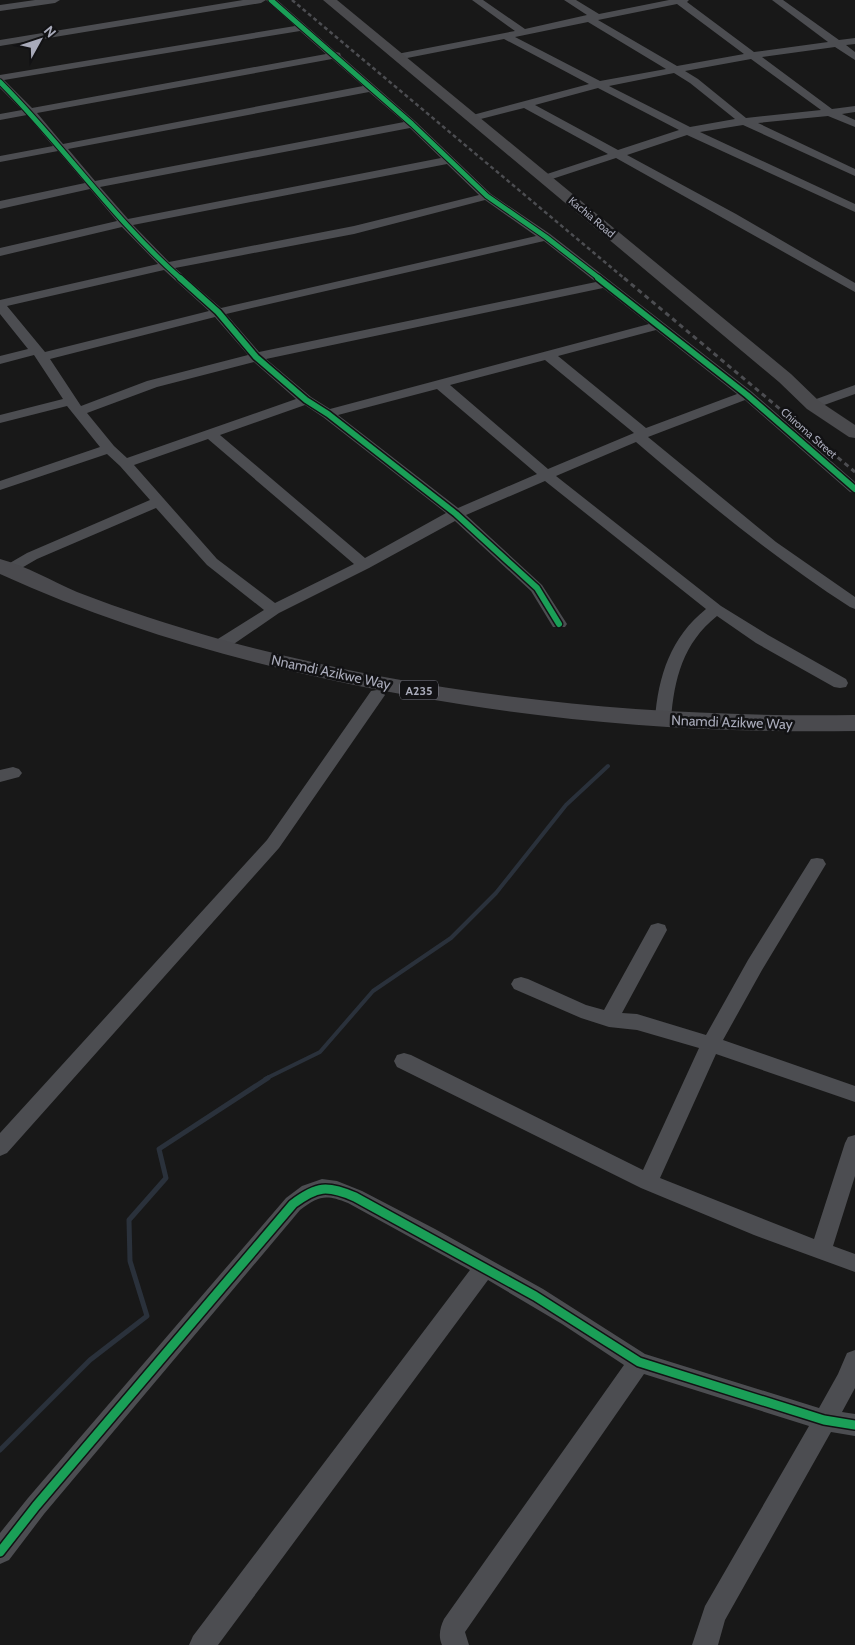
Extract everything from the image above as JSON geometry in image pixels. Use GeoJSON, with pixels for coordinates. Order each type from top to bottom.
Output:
{"type":"FeatureCollection","features":[{"type":"Feature","properties":{"kind":"highway","name":"Nnamdi Azikwe Way"},"geometry":{"type":"LineString","coordinates":[[3,572],[170,632],[354,679],[456,697],[574,713],[663,720],[855,723]]}},
{"type":"Feature","properties":{"kind":"highway","name":"Nnamdi Azikwe Way"},"geometry":{"type":"LineString","coordinates":[[3,572],[117,627],[250,666],[377,695],[501,716],[650,731],[740,736],[855,735]]}},
{"type":"Feature","properties":{"kind":"main road","name":"Kachia Road"},"geometry":{"type":"LineString","coordinates":[[329,0],[785,378],[813,405],[855,433]]}},
{"type":"Feature","properties":{"kind":"street"},"geometry":{"type":"LineString","coordinates":[[0,8],[55,0]]}},
{"type":"Feature","properties":{"kind":"street"},"geometry":{"type":"LineString","coordinates":[[0,43],[261,0]]}},
{"type":"Feature","properties":{"kind":"street","name":"Chiroma Street"},"geometry":{"type":"LineString","coordinates":[[271,0],[412,124],[487,196],[546,237],[656,326],[747,395],[855,489]]}},
{"type":"Feature","properties":{"kind":"street"},"geometry":{"type":"LineString","coordinates":[[477,0],[522,31]]}},
{"type":"Feature","properties":{"kind":"street"},"geometry":{"type":"LineString","coordinates":[[569,0],[592,17],[694,81],[744,121],[855,173]]}},
{"type":"Feature","properties":{"kind":"street"},"geometry":{"type":"LineString","coordinates":[[397,57],[666,1],[682,0],[753,56],[831,113],[855,124]]}},
{"type":"Feature","properties":{"kind":"street"},"geometry":{"type":"LineString","coordinates":[[777,0],[855,57]]}},
{"type":"Feature","properties":{"kind":"street"},"geometry":{"type":"LineString","coordinates":[[0,78],[301,28]]}},
{"type":"Feature","properties":{"kind":"street"},"geometry":{"type":"LineString","coordinates":[[504,35],[688,131],[855,208]]}},
{"type":"Feature","properties":{"kind":"street"},"geometry":{"type":"LineString","coordinates":[[472,118],[597,85],[753,56],[855,41]]}},
{"type":"Feature","properties":{"kind":"street"},"geometry":{"type":"LineString","coordinates":[[0,117],[336,56]]}},
{"type":"Feature","properties":{"kind":"street"},"geometry":{"type":"LineString","coordinates":[[0,82],[61,147],[125,223],[166,266],[218,312],[256,357],[306,400],[328,414],[456,514],[537,588],[559,624]]}},
{"type":"Feature","properties":{"kind":"street"},"geometry":{"type":"LineString","coordinates":[[0,159],[371,88]]}},
{"type":"Feature","properties":{"kind":"street"},"geometry":{"type":"LineString","coordinates":[[526,104],[732,217],[855,288]]}},
{"type":"Feature","properties":{"kind":"street"},"geometry":{"type":"LineString","coordinates":[[545,178],[688,131],[744,121],[855,109]]}},
{"type":"Feature","properties":{"kind":"street"},"geometry":{"type":"LineString","coordinates":[[0,205],[92,185],[412,124]]}},
{"type":"Feature","properties":{"kind":"street"},"geometry":{"type":"LineString","coordinates":[[0,252],[125,223],[449,160]]}},
{"type":"Feature","properties":{"kind":"street"},"geometry":{"type":"LineString","coordinates":[[274,610],[212,562],[157,502],[125,463],[109,449],[74,406],[39,354],[0,305],[166,266],[354,230],[487,196]]}},
{"type":"Feature","properties":{"kind":"street"},"geometry":{"type":"LineString","coordinates":[[0,360],[39,354],[546,237]]}},
{"type":"Feature","properties":{"kind":"street"},"geometry":{"type":"LineString","coordinates":[[0,419],[74,406],[256,357],[605,284]]}},
{"type":"Feature","properties":{"kind":"street"},"geometry":{"type":"LineString","coordinates":[[328,414],[656,326]]}},
{"type":"Feature","properties":{"kind":"street"},"geometry":{"type":"LineString","coordinates":[[549,356],[722,508],[822,584],[855,604]]}},
{"type":"Feature","properties":{"kind":"street"},"geometry":{"type":"LineString","coordinates":[[440,384],[547,476],[716,609],[762,639],[840,683]]}},
{"type":"Feature","properties":{"kind":"street"},"geometry":{"type":"LineString","coordinates":[[813,405],[855,389]]}},
{"type":"Feature","properties":{"kind":"street"},"geometry":{"type":"LineString","coordinates":[[219,646],[274,610],[456,514],[641,435],[747,395]]}},
{"type":"Feature","properties":{"kind":"street"},"geometry":{"type":"LineString","coordinates":[[125,463],[306,400]]}},
{"type":"Feature","properties":{"kind":"street"},"geometry":{"type":"LineString","coordinates":[[211,434],[364,564]]}},
{"type":"Feature","properties":{"kind":"street"},"geometry":{"type":"LineString","coordinates":[[0,486],[109,449]]}},
{"type":"Feature","properties":{"kind":"street"},"geometry":{"type":"LineString","coordinates":[[3,572],[32,556],[157,502]]}},
{"type":"Feature","properties":{"kind":"street"},"geometry":{"type":"LineString","coordinates":[[663,720],[663,698],[672,660],[684,640],[702,619],[716,609]]}},
{"type":"Feature","properties":{"kind":"street"},"geometry":{"type":"LineString","coordinates":[[0,1147],[273,844],[377,695]]}},
{"type":"Feature","properties":{"kind":"street"},"geometry":{"type":"LineString","coordinates":[[648,1182],[711,1044],[817,864]]}},
{"type":"Feature","properties":{"kind":"street"},"geometry":{"type":"LineString","coordinates":[[609,1019],[658,930]]}},
{"type":"Feature","properties":{"kind":"street"},"geometry":{"type":"LineString","coordinates":[[521,984],[580,1011],[609,1019],[638,1022],[711,1044],[855,1094]]}},
{"type":"Feature","properties":{"kind":"street"},"geometry":{"type":"LineString","coordinates":[[404,1061],[648,1182],[762,1229],[855,1263]]}},
{"type":"Feature","properties":{"kind":"street"},"geometry":{"type":"LineString","coordinates":[[821,1250],[855,1143]]}},
{"type":"Feature","properties":{"kind":"street"},"geometry":{"type":"LineString","coordinates":[[0,1552],[36,1506],[293,1204],[310,1191],[323,1187],[338,1189],[484,1268],[640,1362],[824,1420],[855,1425]]}},
{"type":"Feature","properties":{"kind":"street"},"geometry":{"type":"LineString","coordinates":[[202,1645],[484,1268]]}},
{"type":"Feature","properties":{"kind":"street"},"geometry":{"type":"LineString","coordinates":[[705,1645],[714,1615],[848,1379],[855,1360]]}},
{"type":"Feature","properties":{"kind":"street"},"geometry":{"type":"LineString","coordinates":[[456,1645],[452,1639],[453,1628],[640,1362]]}},
{"type":"Feature","properties":{"kind":"waterway"},"geometry":{"type":"LineString","coordinates":[[265,1079],[320,1052],[373,991],[451,938],[496,893],[566,805],[608,766]]}},
{"type":"Feature","properties":{"kind":"waterway"},"geometry":{"type":"LineString","coordinates":[[0,1450],[90,1360],[147,1316],[130,1261],[129,1220],[166,1178],[159,1149],[268,1078]]}},
{"type":"Feature","properties":{"kind":"railway"},"geometry":{"type":"LineString","coordinates":[[292,0],[625,279]]}},
{"type":"Feature","properties":{"kind":"railway"},"geometry":{"type":"LineString","coordinates":[[624,278],[855,472]]}},
{"type":"Feature","properties":{"kind":"cycle path"},"geometry":{"type":"LineString","coordinates":[[271,0],[412,124],[487,196],[546,237],[747,395],[855,489]]}},
{"type":"Feature","properties":{"kind":"cycle path"},"geometry":{"type":"LineString","coordinates":[[0,82],[29,111],[125,223],[166,266],[218,312],[256,357],[306,400],[328,414],[456,514],[537,588],[559,624]]}},
{"type":"Feature","properties":{"kind":"cycle path"},"geometry":{"type":"LineString","coordinates":[[0,1552],[36,1506],[293,1204],[309,1193],[322,1188],[337,1190],[355,1197],[463,1256],[570,1317],[639,1362],[824,1420],[855,1425]]}}]}
